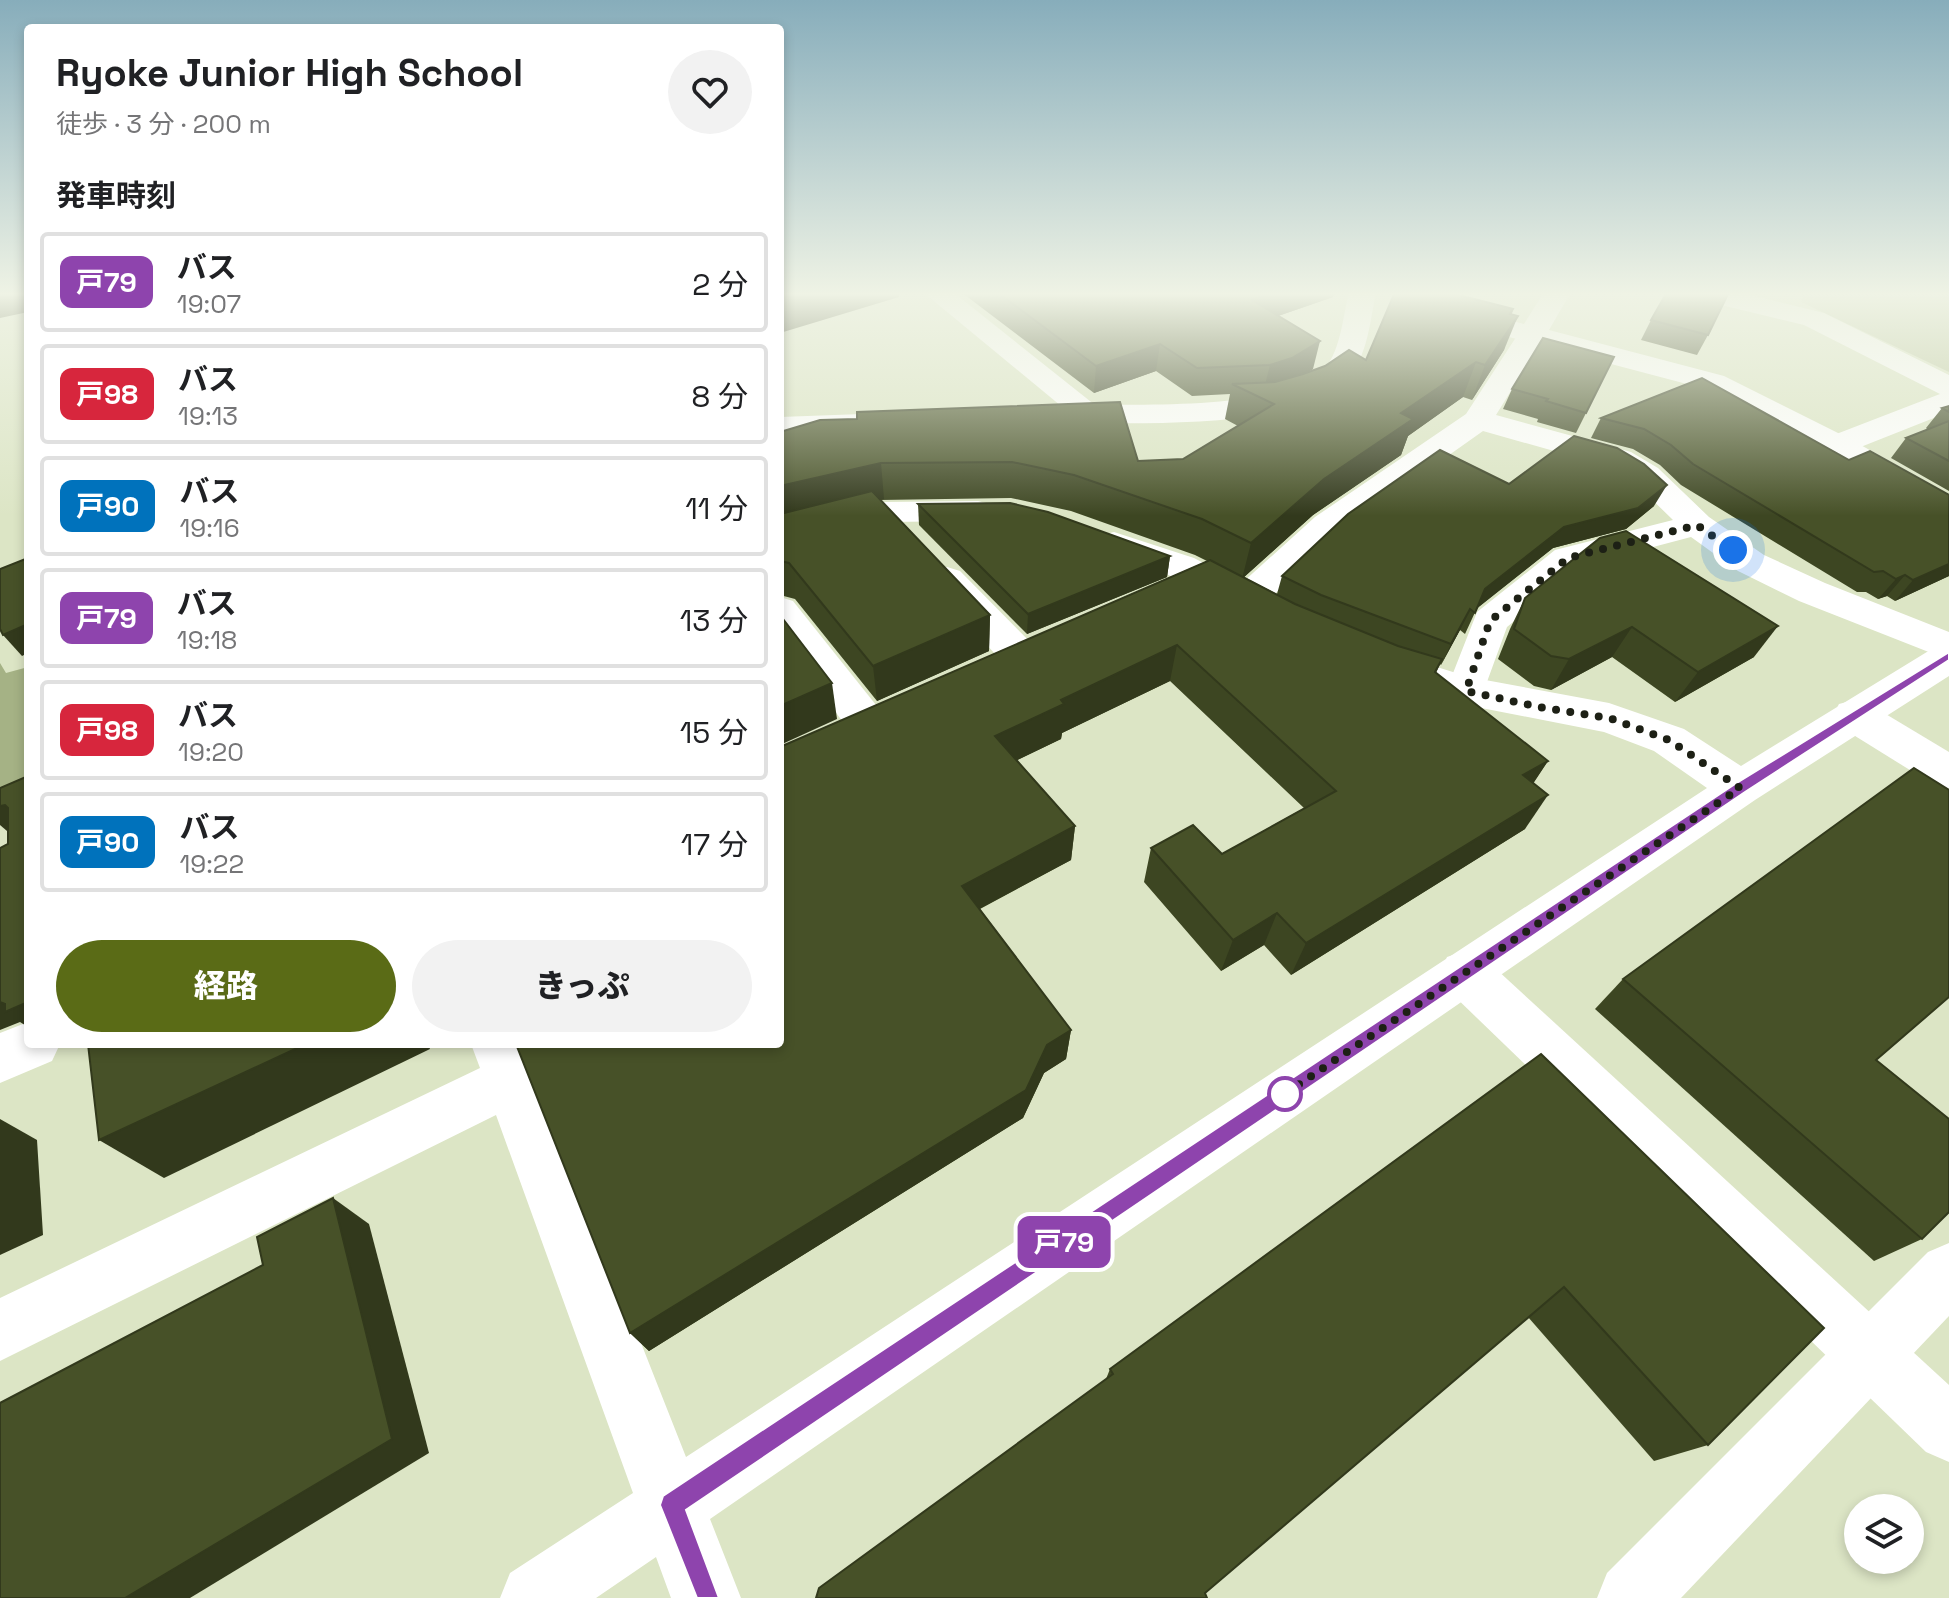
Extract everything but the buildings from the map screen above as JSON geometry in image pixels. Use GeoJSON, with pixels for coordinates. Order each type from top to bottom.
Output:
{"type":"FeatureCollection","features":[{"type":"Feature","properties":{"kind":"street"},"geometry":{"type":"LineString","coordinates":[[1030,367],[1089,413]]}},
{"type":"Feature","properties":{"kind":"street"},"geometry":{"type":"LineString","coordinates":[[1027,416],[1267,405],[1297,397],[1322,385],[1336,373],[1338,367]]}},
{"type":"Feature","properties":{"kind":"street"},"geometry":{"type":"LineString","coordinates":[[1245,601],[1327,525],[1478,420],[1512,367]]}},
{"type":"Feature","properties":{"kind":"street"},"geometry":{"type":"LineString","coordinates":[[1655,367],[1713,382],[1837,445],[1949,508]]}},
{"type":"Feature","properties":{"kind":"street"},"geometry":{"type":"LineString","coordinates":[[1908,367],[1949,387]]}},
{"type":"Feature","properties":{"kind":"street"},"geometry":{"type":"LineString","coordinates":[[1837,445],[1949,401]]}},
{"type":"Feature","properties":{"kind":"street"},"geometry":{"type":"LineString","coordinates":[[1478,420],[1619,459],[1646,475],[1697,525],[1751,563],[1812,592],[1949,647]]}},
{"type":"Feature","properties":{"kind":"street"},"geometry":{"type":"LineString","coordinates":[[784,426],[888,421]]}},
{"type":"Feature","properties":{"kind":"street"},"geometry":{"type":"LineString","coordinates":[[784,537],[884,512],[1010,511]]}},
{"type":"Feature","properties":{"kind":"street"},"geometry":{"type":"LineString","coordinates":[[884,512],[921,551],[1034,650],[979,675]]}},
{"type":"Feature","properties":{"kind":"street"},"geometry":{"type":"LineString","coordinates":[[1466,691],[1490,621],[1568,558],[1697,525]]}},
{"type":"Feature","properties":{"kind":"street"},"geometry":{"type":"LineString","coordinates":[[1085,532],[1181,566],[1285,621]]}},
{"type":"Feature","properties":{"kind":"street"},"geometry":{"type":"LineString","coordinates":[[1162,596],[1204,578]]}},
{"type":"Feature","properties":{"kind":"street"},"geometry":{"type":"LineString","coordinates":[[784,614],[882,720],[831,743]]}},
{"type":"Feature","properties":{"kind":"street"},"geometry":{"type":"LineString","coordinates":[[1356,651],[1398,669],[1466,691],[1609,718],[1669,740],[1740,788]]}},
{"type":"Feature","properties":{"kind":"street"},"geometry":{"type":"LineString","coordinates":[[535,1598],[1740,788],[1949,657]]}},
{"type":"Feature","properties":{"kind":"street"},"geometry":{"type":"LineString","coordinates":[[1854,715],[1949,773]]}},
{"type":"Feature","properties":{"kind":"street"},"geometry":{"type":"LineString","coordinates":[[1465,973],[1949,1429]]}},
{"type":"Feature","properties":{"kind":"street"},"geometry":{"type":"LineString","coordinates":[[0,1058],[24,1048]]}},
{"type":"Feature","properties":{"kind":"street"},"geometry":{"type":"LineString","coordinates":[[0,1330],[504,1062],[706,1598]]}},
{"type":"Feature","properties":{"kind":"street"},"geometry":{"type":"LineString","coordinates":[[1648,1592],[1869,1354],[1949,1273]]}},
{"type":"Feature","properties":{"kind":"green space"},"geometry":{"type":"Polygon","coordinates":[[[0,663],[6,673],[24,668],[24,782],[0,791],[0,663]]]}},
{"type":"Feature","properties":{"kind":"bus line","name":"戸79"},"geometry":{"type":"LineString","coordinates":[[706,1598],[672,1505],[1740,788],[1949,657]]}},
{"type":"Feature","properties":{"kind":"route"},"geometry":{"type":"LineString","coordinates":[[1285,1094],[1280,1097],[1740,788],[1669,740],[1609,718],[1466,691],[1490,621],[1568,558],[1697,525],[1733,550]]}}]}
